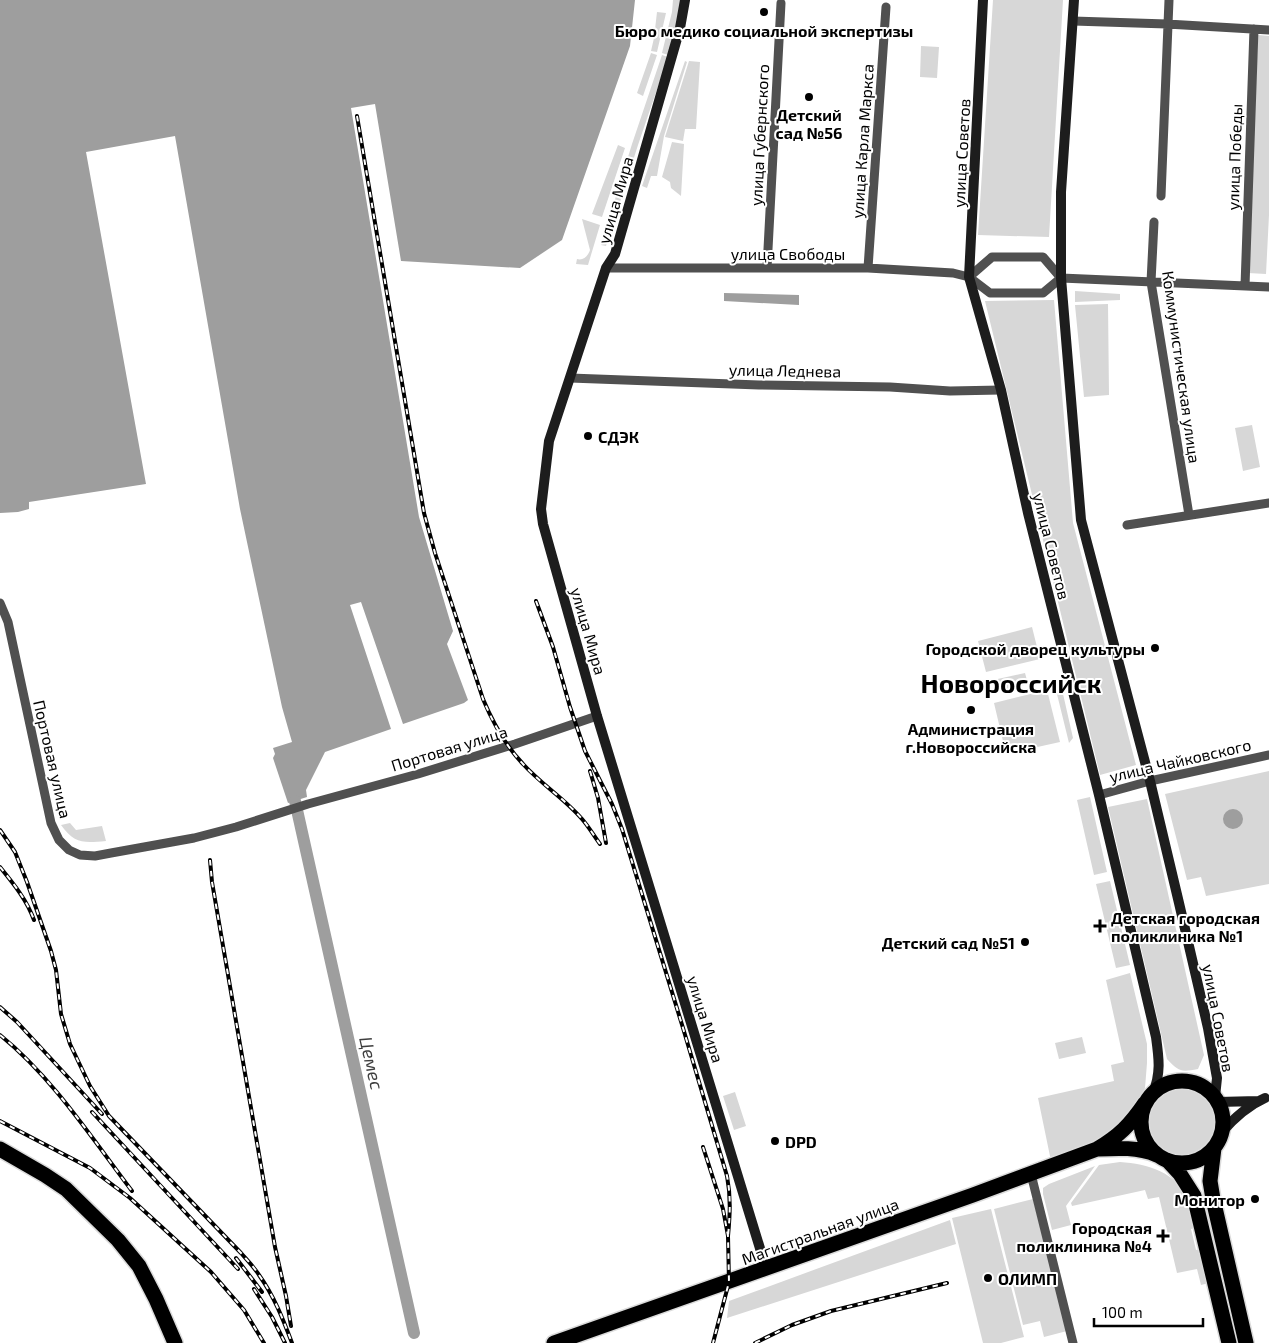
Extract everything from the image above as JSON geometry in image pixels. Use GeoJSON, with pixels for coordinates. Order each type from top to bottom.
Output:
{"type":"FeatureCollection","features":[{"type":"Feature","properties":{"kind":"highway"},"geometry":{"type":"LineString","coordinates":[[1228,1343],[1194,1196],[1180,1174],[1147,1144],[1141,1128],[1142,1111],[1149,1098],[1160,1087],[1170,1083],[1190,1082],[1208,1090],[1222,1112],[1223,1122],[1221,1133],[1214,1148],[1210,1181],[1246,1343]]}},
{"type":"Feature","properties":{"kind":"highway","name":"Магистральная улица"},"geometry":{"type":"LineString","coordinates":[[554,1343],[1097,1149],[1115,1138],[1126,1128],[1149,1098]]}},
{"type":"Feature","properties":{"kind":"highway","name":"Магистральная улица"},"geometry":{"type":"LineString","coordinates":[[1097,1149],[1124,1148],[1149,1152],[1163,1158]]}},
{"type":"Feature","properties":{"kind":"highway"},"geometry":{"type":"LineString","coordinates":[[1163,1158],[1176,1162],[1193,1161],[1208,1154],[1214,1148]]}},
{"type":"Feature","properties":{"kind":"highway"},"geometry":{"type":"LineString","coordinates":[[0,1149],[66,1189],[118,1240],[139,1266],[175,1343]]}},
{"type":"Feature","properties":{"kind":"street","name":"улица Мира"},"geometry":{"type":"LineString","coordinates":[[685,0],[680,28],[615,254],[606,268],[548,440],[541,509],[543,524],[597,716],[766,1268]]}},
{"type":"Feature","properties":{"kind":"street","name":"улица Советов"},"geometry":{"type":"LineString","coordinates":[[983,0],[969,277],[1001,390],[1031,523],[1099,795],[1156,1038],[1159,1073],[1158,1081],[1149,1098]]}},
{"type":"Feature","properties":{"kind":"street","name":"улица Советов"},"geometry":{"type":"LineString","coordinates":[[1074,0],[1061,192],[1061,278],[1081,520],[1180,903],[1209,1033],[1217,1078],[1216,1100]]}},
{"type":"Feature","properties":{"kind":"street"},"geometry":{"type":"LineString","coordinates":[[1161,196],[1169,0]]}},
{"type":"Feature","properties":{"kind":"street","name":"улица Губернского"},"geometry":{"type":"LineString","coordinates":[[766,268],[781,3]]}},
{"type":"Feature","properties":{"kind":"street","name":"улица Карла Маркса"},"geometry":{"type":"LineString","coordinates":[[868,268],[886,7]]}},
{"type":"Feature","properties":{"kind":"street"},"geometry":{"type":"LineString","coordinates":[[1073,20],[1269,30]]}},
{"type":"Feature","properties":{"kind":"street","name":"улица Победы"},"geometry":{"type":"LineString","coordinates":[[1245,286],[1254,30]]}},
{"type":"Feature","properties":{"kind":"street","name":"Коммунистическая улица"},"geometry":{"type":"LineString","coordinates":[[1154,222],[1152,282],[1189,516]]}},
{"type":"Feature","properties":{"kind":"street"},"geometry":{"type":"LineString","coordinates":[[969,277],[992,257],[1043,257],[1061,278],[1269,287]]}},
{"type":"Feature","properties":{"kind":"street","name":"улица Свободы"},"geometry":{"type":"LineString","coordinates":[[606,268],[868,268],[954,273],[969,277],[990,293],[1043,293],[1061,278]]}},
{"type":"Feature","properties":{"kind":"street","name":"улица Леднева"},"geometry":{"type":"LineString","coordinates":[[570,378],[749,385],[890,387],[950,391],[1001,390]]}},
{"type":"Feature","properties":{"kind":"street"},"geometry":{"type":"LineString","coordinates":[[1127,525],[1269,503]]}},
{"type":"Feature","properties":{"kind":"street","name":"Портовая улица"},"geometry":{"type":"LineString","coordinates":[[0,603],[8,622],[51,823],[59,840],[69,850],[80,855],[111,854],[236,828],[308,804],[418,774],[515,744],[597,716]]}},
{"type":"Feature","properties":{"kind":"street","name":"улица Чайковского"},"geometry":{"type":"LineString","coordinates":[[1099,795],[1150,781],[1269,755]]}},
{"type":"Feature","properties":{"kind":"street"},"geometry":{"type":"LineString","coordinates":[[1216,1100],[1262,1100],[1234,1118],[1221,1133]]}},
{"type":"Feature","properties":{"kind":"street"},"geometry":{"type":"LineString","coordinates":[[1031,1174],[1073,1343]]}},
{"type":"Feature","properties":{"kind":"shaded area"},"geometry":{"type":"Polygon","coordinates":[[[0,0],[635,0],[630,46],[562,240],[520,268],[401,261],[375,104],[351,108],[419,517],[453,631],[447,644],[468,700],[403,724],[361,602],[350,605],[391,729],[325,752],[306,790],[307,797],[288,803],[273,758],[275,754],[273,748],[292,742],[282,707],[240,509],[175,136],[86,152],[146,484],[29,502],[29,509],[0,513],[0,0]]]}},
{"type":"Feature","properties":{"kind":"shaded area"},"geometry":{"type":"Polygon","coordinates":[[[673,0],[681,0],[680,13],[668,55],[662,53],[673,0]]]}},
{"type":"Feature","properties":{"kind":"shaded area"},"geometry":{"type":"Polygon","coordinates":[[[993,0],[1063,0],[1049,237],[978,235],[993,0]]]}},
{"type":"Feature","properties":{"kind":"shaded area"},"geometry":{"type":"Polygon","coordinates":[[[657,12],[666,13],[657,52],[651,51],[657,12]]]}},
{"type":"Feature","properties":{"kind":"shaded area"},"geometry":{"type":"Polygon","coordinates":[[[1258,35],[1269,36],[1269,215],[1266,274],[1248,273],[1258,35]]]}},
{"type":"Feature","properties":{"kind":"shaded area"},"geometry":{"type":"Polygon","coordinates":[[[921,46],[939,47],[937,78],[920,77],[921,46]]]}},
{"type":"Feature","properties":{"kind":"shaded area"},"geometry":{"type":"Polygon","coordinates":[[[651,53],[657,55],[643,96],[637,93],[651,53]]]}},
{"type":"Feature","properties":{"kind":"shaded area"},"geometry":{"type":"Polygon","coordinates":[[[662,55],[668,57],[606,246],[601,245],[632,144],[662,55]]]}},
{"type":"Feature","properties":{"kind":"shaded area"},"geometry":{"type":"Polygon","coordinates":[[[685,61],[687,62],[664,136],[657,176],[651,176],[647,188],[642,186],[685,61]]]}},
{"type":"Feature","properties":{"kind":"shaded area"},"geometry":{"type":"Polygon","coordinates":[[[689,61],[700,62],[696,129],[685,129],[683,141],[665,137],[689,61]]]}},
{"type":"Feature","properties":{"kind":"shaded area"},"geometry":{"type":"Polygon","coordinates":[[[672,142],[684,144],[681,196],[671,188],[670,182],[662,177],[672,142]]]}},
{"type":"Feature","properties":{"kind":"shaded area"},"geometry":{"type":"Polygon","coordinates":[[[618,145],[625,148],[602,217],[592,214],[618,145]]]}},
{"type":"Feature","properties":{"kind":"shaded area"},"geometry":{"type":"Polygon","coordinates":[[[582,219],[600,225],[588,265],[576,264],[577,259],[585,258],[590,250],[582,219]]]}},
{"type":"Feature","properties":{"kind":"shaded area"},"geometry":{"type":"Polygon","coordinates":[[[1075,291],[1120,294],[1120,300],[1075,302],[1075,291]]]}},
{"type":"Feature","properties":{"kind":"shaded area"},"geometry":{"type":"Polygon","coordinates":[[[724,293],[799,295],[799,305],[724,301],[724,293]]]}},
{"type":"Feature","properties":{"kind":"shaded area"},"geometry":{"type":"Polygon","coordinates":[[[1054,300],[1073,523],[1136,765],[1100,775],[985,301],[1054,300]]]}},
{"type":"Feature","properties":{"kind":"shaded area"},"geometry":{"type":"Polygon","coordinates":[[[1108,304],[1109,395],[1084,397],[1075,305],[1108,304]]]}},
{"type":"Feature","properties":{"kind":"shaded area"},"geometry":{"type":"Polygon","coordinates":[[[1252,425],[1260,467],[1243,471],[1235,428],[1252,425]]]}},
{"type":"Feature","properties":{"kind":"shaded area"},"geometry":{"type":"Polygon","coordinates":[[[1032,627],[1040,659],[986,672],[978,641],[1032,627]]]}},
{"type":"Feature","properties":{"kind":"shaded area"},"geometry":{"type":"Polygon","coordinates":[[[1025,673],[1028,684],[995,692],[993,680],[1025,673]]]}},
{"type":"Feature","properties":{"kind":"shaded area"},"geometry":{"type":"Polygon","coordinates":[[[1061,685],[1073,738],[1069,743],[1055,686],[1061,685]]]}},
{"type":"Feature","properties":{"kind":"shaded area"},"geometry":{"type":"Polygon","coordinates":[[[1047,690],[1060,742],[1006,754],[994,703],[1047,690]]]}},
{"type":"Feature","properties":{"kind":"shaded area"},"geometry":{"type":"Polygon","coordinates":[[[1269,771],[1269,884],[1206,896],[1201,877],[1187,880],[1165,794],[1269,771]]]}},
{"type":"Feature","properties":{"kind":"shaded area"},"geometry":{"type":"Polygon","coordinates":[[[1090,797],[1107,872],[1094,875],[1077,800],[1090,797]]]}},
{"type":"Feature","properties":{"kind":"shaded area"},"geometry":{"type":"Polygon","coordinates":[[[1147,799],[1204,1055],[1198,1069],[1188,1071],[1181,1070],[1167,1059],[1108,807],[1147,799]]]}},
{"type":"Feature","properties":{"kind":"shaded area"},"geometry":{"type":"Polygon","coordinates":[[[1233,809],[1240,812],[1243,819],[1240,826],[1233,829],[1226,826],[1223,819],[1226,812],[1233,809]]]}},
{"type":"Feature","properties":{"kind":"shaded area"},"geometry":{"type":"Polygon","coordinates":[[[70,823],[76,830],[102,826],[106,841],[85,842],[75,839],[61,825],[70,823]]]}},
{"type":"Feature","properties":{"kind":"shaded area"},"geometry":{"type":"Polygon","coordinates":[[[1110,881],[1130,965],[1116,968],[1096,884],[1110,881]]]}},
{"type":"Feature","properties":{"kind":"shaded area"},"geometry":{"type":"Polygon","coordinates":[[[1130,973],[1147,1044],[1145,1088],[1139,1101],[1125,1119],[1107,1136],[1089,1147],[1051,1161],[1038,1098],[1114,1081],[1111,1065],[1124,1062],[1106,980],[1130,973]]]}},
{"type":"Feature","properties":{"kind":"shaded area"},"geometry":{"type":"Polygon","coordinates":[[[1082,1037],[1086,1053],[1059,1059],[1055,1043],[1082,1037]]]}},
{"type":"Feature","properties":{"kind":"shaded area"},"geometry":{"type":"Polygon","coordinates":[[[1181,1087],[1194,1089],[1205,1097],[1213,1108],[1215,1121],[1213,1134],[1205,1145],[1194,1153],[1181,1155],[1168,1153],[1157,1145],[1149,1134],[1147,1121],[1149,1108],[1157,1097],[1168,1089],[1181,1087]]]}},
{"type":"Feature","properties":{"kind":"shaded area"},"geometry":{"type":"Polygon","coordinates":[[[735,1092],[746,1126],[734,1130],[723,1096],[735,1092]]]}},
{"type":"Feature","properties":{"kind":"shaded area"},"geometry":{"type":"Polygon","coordinates":[[[1120,1162],[1141,1165],[1160,1171],[1169,1176],[1183,1190],[1190,1203],[1198,1227],[1191,1229],[1196,1250],[1201,1249],[1209,1283],[1201,1285],[1197,1269],[1177,1273],[1159,1197],[1148,1199],[1145,1190],[1072,1206],[1071,1203],[1099,1165],[1120,1162]]]}},
{"type":"Feature","properties":{"kind":"shaded area"},"geometry":{"type":"Polygon","coordinates":[[[1095,1166],[1066,1206],[1071,1225],[1052,1230],[1043,1188],[1095,1166]]]}},
{"type":"Feature","properties":{"kind":"shaded area"},"geometry":{"type":"Polygon","coordinates":[[[1033,1199],[1067,1331],[1044,1337],[1040,1321],[1023,1325],[994,1209],[1033,1199]]]}},
{"type":"Feature","properties":{"kind":"shaded area"},"geometry":{"type":"Polygon","coordinates":[[[1205,1202],[1240,1343],[1234,1343],[1203,1203],[1205,1202]]]}},
{"type":"Feature","properties":{"kind":"shaded area","name":"ОЛИМП"},"geometry":{"type":"Polygon","coordinates":[[[991,1209],[1024,1337],[1001,1343],[983,1343],[952,1218],[991,1209]]]}},
{"type":"Feature","properties":{"kind":"shaded area"},"geometry":{"type":"Polygon","coordinates":[[[950,1220],[956,1244],[727,1318],[729,1301],[950,1220]]]}},
{"type":"Feature","properties":{"kind":"waterway","name":"Цемес"},"geometry":{"type":"LineString","coordinates":[[295,801],[414,1333]]}},
{"type":"Feature","properties":{"kind":"railway"},"geometry":{"type":"LineString","coordinates":[[357,116],[424,513],[435,553],[483,699],[500,733],[517,757],[575,812],[600,844]]}},
{"type":"Feature","properties":{"kind":"railway"},"geometry":{"type":"LineString","coordinates":[[536,601],[553,647],[585,751],[612,804],[622,829],[683,1028],[727,1176],[730,1206],[728,1236]]}},
{"type":"Feature","properties":{"kind":"railway"},"geometry":{"type":"LineString","coordinates":[[590,771],[598,798],[606,843]]}},
{"type":"Feature","properties":{"kind":"railway"},"geometry":{"type":"LineString","coordinates":[[0,830],[15,852],[27,882],[51,951],[56,970],[61,1014],[70,1044],[90,1086],[109,1116],[255,1269],[274,1299],[292,1343]]}},
{"type":"Feature","properties":{"kind":"railway"},"geometry":{"type":"LineString","coordinates":[[210,860],[212,882],[275,1247],[291,1326]]}},
{"type":"Feature","properties":{"kind":"railway"},"geometry":{"type":"LineString","coordinates":[[0,867],[24,899],[34,920]]}},
{"type":"Feature","properties":{"kind":"railway"},"geometry":{"type":"LineString","coordinates":[[0,1007],[17,1022],[102,1114]]}},
{"type":"Feature","properties":{"kind":"railway"},"geometry":{"type":"LineString","coordinates":[[0,1035],[54,1089],[132,1191]]}},
{"type":"Feature","properties":{"kind":"railway"},"geometry":{"type":"LineString","coordinates":[[92,1112],[238,1269]]}},
{"type":"Feature","properties":{"kind":"railway"},"geometry":{"type":"LineString","coordinates":[[0,1121],[90,1168],[130,1198],[211,1272],[244,1310],[264,1343]]}},
{"type":"Feature","properties":{"kind":"railway"},"geometry":{"type":"LineString","coordinates":[[703,1147],[723,1209],[728,1236],[729,1282],[713,1343]]}},
{"type":"Feature","properties":{"kind":"railway"},"geometry":{"type":"LineString","coordinates":[[236,1258],[262,1292]]}},
{"type":"Feature","properties":{"kind":"railway"},"geometry":{"type":"LineString","coordinates":[[755,1343],[792,1325],[831,1311],[947,1283]]}},
{"type":"Feature","properties":{"kind":"railway"},"geometry":{"type":"LineString","coordinates":[[254,1289],[272,1317],[285,1343]]}},
{"type":"Feature","properties":{"kind":"place","name":"Бюро медико социальной экспертизы"},"geometry":{"type":"Point","coordinates":[764,12]}},
{"type":"Feature","properties":{"kind":"place","name":"Детский сад №56"},"geometry":{"type":"Point","coordinates":[809,97]}},
{"type":"Feature","properties":{"kind":"place","name":"СДЭК"},"geometry":{"type":"Point","coordinates":[588,436]}},
{"type":"Feature","properties":{"kind":"place","name":"Городской дворец культуры"},"geometry":{"type":"Point","coordinates":[1155,648]}},
{"type":"Feature","properties":{"kind":"place","name":"Администрация г.Новороссийска"},"geometry":{"type":"Point","coordinates":[971,710]}},
{"type":"Feature","properties":{"kind":"place","name":"Детская городская поликлиника №1"},"geometry":{"type":"Point","coordinates":[1100,926]}},
{"type":"Feature","properties":{"kind":"place","name":"Детский сад №51"},"geometry":{"type":"Point","coordinates":[1025,942]}},
{"type":"Feature","properties":{"kind":"place","name":"DPD"},"geometry":{"type":"Point","coordinates":[775,1141]}},
{"type":"Feature","properties":{"kind":"place","name":"Монитор"},"geometry":{"type":"Point","coordinates":[1255,1199]}},
{"type":"Feature","properties":{"kind":"place","name":"Городская поликлиника №4"},"geometry":{"type":"Point","coordinates":[1163,1236]}},
{"type":"Feature","properties":{"kind":"place","name":"ОЛИМП"},"geometry":{"type":"Point","coordinates":[988,1278]}},
{"type":"Feature","properties":{"kind":"district","name":"Новороссийск"},"geometry":{"type":"Point","coordinates":[1011,682]}}]}
